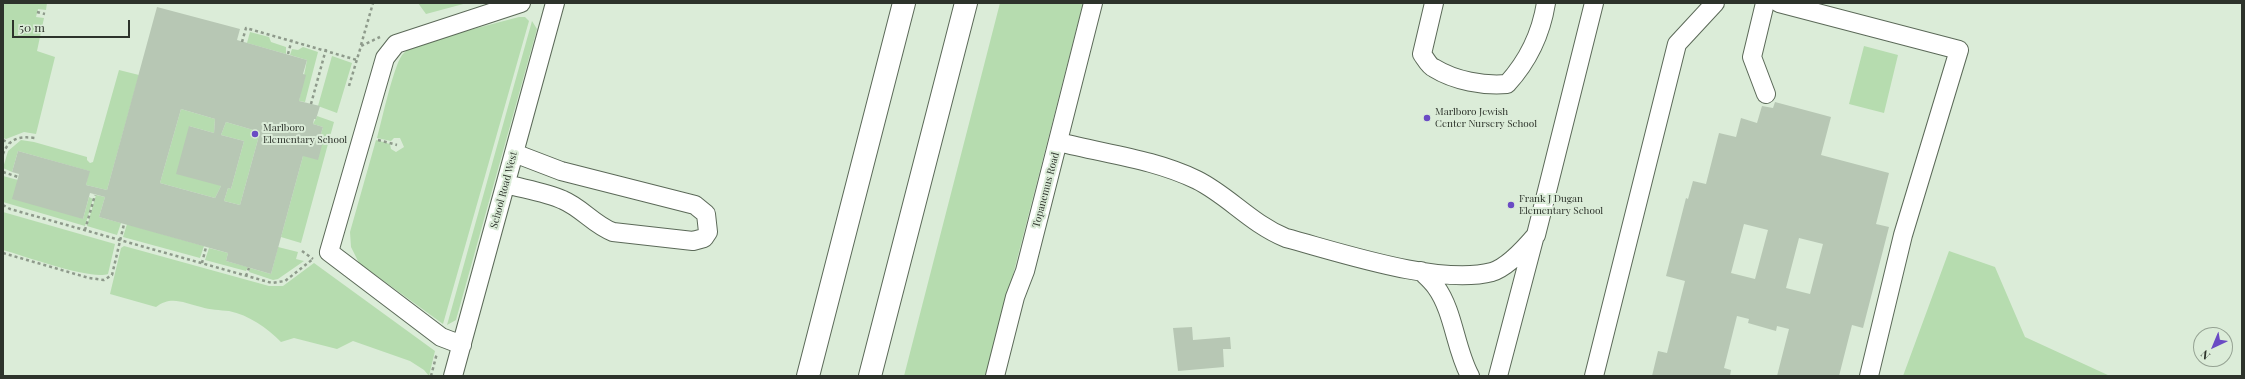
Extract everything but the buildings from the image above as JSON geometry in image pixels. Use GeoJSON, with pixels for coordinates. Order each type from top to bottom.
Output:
{"type":"FeatureCollection","features":[{"type":"Feature","properties":{"kind":"highway"},"geometry":{"type":"LineString","coordinates":[[808,376],[904,3]]}},
{"type":"Feature","properties":{"kind":"highway"},"geometry":{"type":"LineString","coordinates":[[870,376],[966,3]]}},
{"type":"Feature","properties":{"kind":"street"},"geometry":{"type":"LineString","coordinates":[[462,345],[441,337],[329,252],[385,58],[396,44],[521,3]]}},
{"type":"Feature","properties":{"kind":"street","name":"School Road West"},"geometry":{"type":"LineString","coordinates":[[453,376],[555,3]]}},
{"type":"Feature","properties":{"kind":"street","name":"Topanemus Road"},"geometry":{"type":"LineString","coordinates":[[995,376],[1059,142],[1093,3]]}},
{"type":"Feature","properties":{"kind":"street"},"geometry":{"type":"LineString","coordinates":[[1434,3],[1422,54],[1432,68],[1452,77],[1489,86],[1507,84],[1521,69],[1532,52],[1546,3]]}},
{"type":"Feature","properties":{"kind":"street"},"geometry":{"type":"LineString","coordinates":[[1498,376],[1536,235],[1594,3]]}},
{"type":"Feature","properties":{"kind":"street"},"geometry":{"type":"LineString","coordinates":[[1594,376],[1677,44],[1714,3]]}},
{"type":"Feature","properties":{"kind":"street"},"geometry":{"type":"LineString","coordinates":[[1765,3],[1752,57],[1766,94]]}},
{"type":"Feature","properties":{"kind":"street"},"geometry":{"type":"LineString","coordinates":[[1779,3],[1959,50],[1903,235],[1869,376]]}},
{"type":"Feature","properties":{"kind":"street"},"geometry":{"type":"LineString","coordinates":[[1059,142],[1166,166],[1198,181],[1267,231],[1286,238],[1421,271],[1474,275],[1493,271],[1521,253],[1536,235]]}},
{"type":"Feature","properties":{"kind":"street"},"geometry":{"type":"LineString","coordinates":[[506,184],[563,200],[576,207],[602,228],[613,232],[693,241],[704,238],[708,232],[706,214],[695,205],[561,171],[514,153]]}},
{"type":"Feature","properties":{"kind":"street"},"geometry":{"type":"LineString","coordinates":[[1421,271],[1436,286],[1444,301],[1470,376]]}},
{"type":"Feature","properties":{"kind":"path"},"geometry":{"type":"LineString","coordinates":[[361,46],[373,3]]}},
{"type":"Feature","properties":{"kind":"path"},"geometry":{"type":"LineString","coordinates":[[37,12],[45,14]]}},
{"type":"Feature","properties":{"kind":"path"},"geometry":{"type":"LineString","coordinates":[[242,42],[246,28],[292,40],[357,60]]}},
{"type":"Feature","properties":{"kind":"path"},"geometry":{"type":"LineString","coordinates":[[288,54],[292,40]]}},
{"type":"Feature","properties":{"kind":"path"},"geometry":{"type":"LineString","coordinates":[[311,104],[326,50]]}},
{"type":"Feature","properties":{"kind":"path"},"geometry":{"type":"LineString","coordinates":[[3,154],[9,143],[23,136],[35,138]]}},
{"type":"Feature","properties":{"kind":"path"},"geometry":{"type":"LineString","coordinates":[[3,140],[9,143]]}},
{"type":"Feature","properties":{"kind":"path"},"geometry":{"type":"LineString","coordinates":[[3,172],[18,177]]}},
{"type":"Feature","properties":{"kind":"path"},"geometry":{"type":"LineString","coordinates":[[85,230],[95,195]]}},
{"type":"Feature","properties":{"kind":"path"},"geometry":{"type":"LineString","coordinates":[[3,206],[272,283],[284,281],[313,260]]}},
{"type":"Feature","properties":{"kind":"path"},"geometry":{"type":"LineString","coordinates":[[3,253],[89,278],[104,280],[112,275],[119,240],[124,224]]}},
{"type":"Feature","properties":{"kind":"path"},"geometry":{"type":"LineString","coordinates":[[202,263],[206,247]]}},
{"type":"Feature","properties":{"kind":"path"},"geometry":{"type":"LineString","coordinates":[[246,276],[249,268]]}},
{"type":"Feature","properties":{"kind":"green space"},"geometry":{"type":"Polygon","coordinates":[[[3,3],[47,3],[46,10],[38,9],[36,17],[44,18],[37,51],[55,57],[36,134],[24,132],[6,139],[3,138],[3,3]]]}},
{"type":"Feature","properties":{"kind":"green space"},"geometry":{"type":"Polygon","coordinates":[[[418,3],[467,3],[426,14],[418,3]]]}},
{"type":"Feature","properties":{"kind":"green space"},"geometry":{"type":"Polygon","coordinates":[[[1000,3],[1083,3],[987,376],[904,376],[1000,3]]]}},
{"type":"Feature","properties":{"kind":"green space"},"geometry":{"type":"Polygon","coordinates":[[[519,17],[525,17],[529,21],[443,324],[359,263],[351,247],[350,232],[376,140],[390,144],[391,149],[396,152],[404,147],[400,138],[394,138],[391,141],[377,138],[391,82],[402,55],[410,48],[420,43],[519,17]]]}},
{"type":"Feature","properties":{"kind":"green space"},"geometry":{"type":"Polygon","coordinates":[[[532,21],[537,29],[456,320],[447,325],[532,21]]]}},
{"type":"Feature","properties":{"kind":"green space"},"geometry":{"type":"Polygon","coordinates":[[[250,32],[269,37],[271,42],[286,47],[286,54],[247,43],[250,32]]]}},
{"type":"Feature","properties":{"kind":"green space"},"geometry":{"type":"Polygon","coordinates":[[[1864,46],[1898,55],[1884,113],[1849,104],[1864,46]]]}},
{"type":"Feature","properties":{"kind":"green space"},"geometry":{"type":"Polygon","coordinates":[[[303,47],[318,52],[305,102],[299,101],[307,60],[290,55],[292,49],[298,50],[303,47]]]}},
{"type":"Feature","properties":{"kind":"green space"},"geometry":{"type":"Polygon","coordinates":[[[332,56],[352,63],[337,113],[318,106],[332,56]]]}},
{"type":"Feature","properties":{"kind":"green space"},"geometry":{"type":"Polygon","coordinates":[[[119,70],[139,75],[107,190],[86,185],[89,171],[18,151],[12,172],[3,168],[8,151],[21,140],[34,142],[87,157],[87,160],[90,163],[93,162],[119,70]]]}},
{"type":"Feature","properties":{"kind":"green space"},"geometry":{"type":"Polygon","coordinates":[[[181,109],[215,119],[214,133],[189,126],[221,186],[215,198],[160,183],[181,109]]]}},
{"type":"Feature","properties":{"kind":"green space"},"geometry":{"type":"Polygon","coordinates":[[[317,116],[334,122],[301,243],[281,237],[303,156],[320,137],[323,127],[313,124],[317,116]]]}},
{"type":"Feature","properties":{"kind":"green space"},"geometry":{"type":"Polygon","coordinates":[[[226,122],[260,132],[240,205],[224,201],[228,188],[231,189],[244,141],[221,135],[226,122]]]}},
{"type":"Feature","properties":{"kind":"green space"},"geometry":{"type":"Polygon","coordinates":[[[3,176],[18,180],[83,219],[89,197],[93,199],[85,226],[3,202],[3,176]]]}},
{"type":"Feature","properties":{"kind":"green space"},"geometry":{"type":"Polygon","coordinates":[[[96,195],[105,197],[99,217],[121,223],[117,235],[87,226],[96,195]]]}},
{"type":"Feature","properties":{"kind":"green space"},"geometry":{"type":"Polygon","coordinates":[[[3,212],[115,244],[108,274],[87,274],[72,271],[3,250],[3,212]]]}},
{"type":"Feature","properties":{"kind":"green space"},"geometry":{"type":"Polygon","coordinates":[[[127,224],[204,246],[200,258],[123,237],[127,224]]]}},
{"type":"Feature","properties":{"kind":"green space"},"geometry":{"type":"Polygon","coordinates":[[[124,246],[269,286],[283,286],[314,263],[435,351],[429,376],[424,370],[410,361],[353,341],[337,349],[294,338],[281,342],[270,332],[251,319],[229,311],[208,309],[178,301],[167,301],[156,307],[110,294],[121,248],[124,246]]]}},
{"type":"Feature","properties":{"kind":"green space"},"geometry":{"type":"Polygon","coordinates":[[[278,247],[298,252],[296,259],[304,261],[278,279],[273,280],[249,272],[250,268],[271,274],[278,247]]]}},
{"type":"Feature","properties":{"kind":"green space"},"geometry":{"type":"Polygon","coordinates":[[[209,248],[228,253],[226,261],[248,267],[246,271],[205,260],[209,248]]]}},
{"type":"Feature","properties":{"kind":"green space"},"geometry":{"type":"Polygon","coordinates":[[[1949,251],[1995,267],[2025,337],[2110,376],[1903,376],[1949,251]]]}},
{"type":"Feature","properties":{"kind":"place","name":"Marlboro Jewish Center Nursery School"},"geometry":{"type":"Point","coordinates":[1427,118]}},
{"type":"Feature","properties":{"kind":"place","name":"Marlboro Elementary School"},"geometry":{"type":"Point","coordinates":[255,134]}},
{"type":"Feature","properties":{"kind":"place","name":"Frank J Dugan Elementary School"},"geometry":{"type":"Point","coordinates":[1511,205]}}]}
